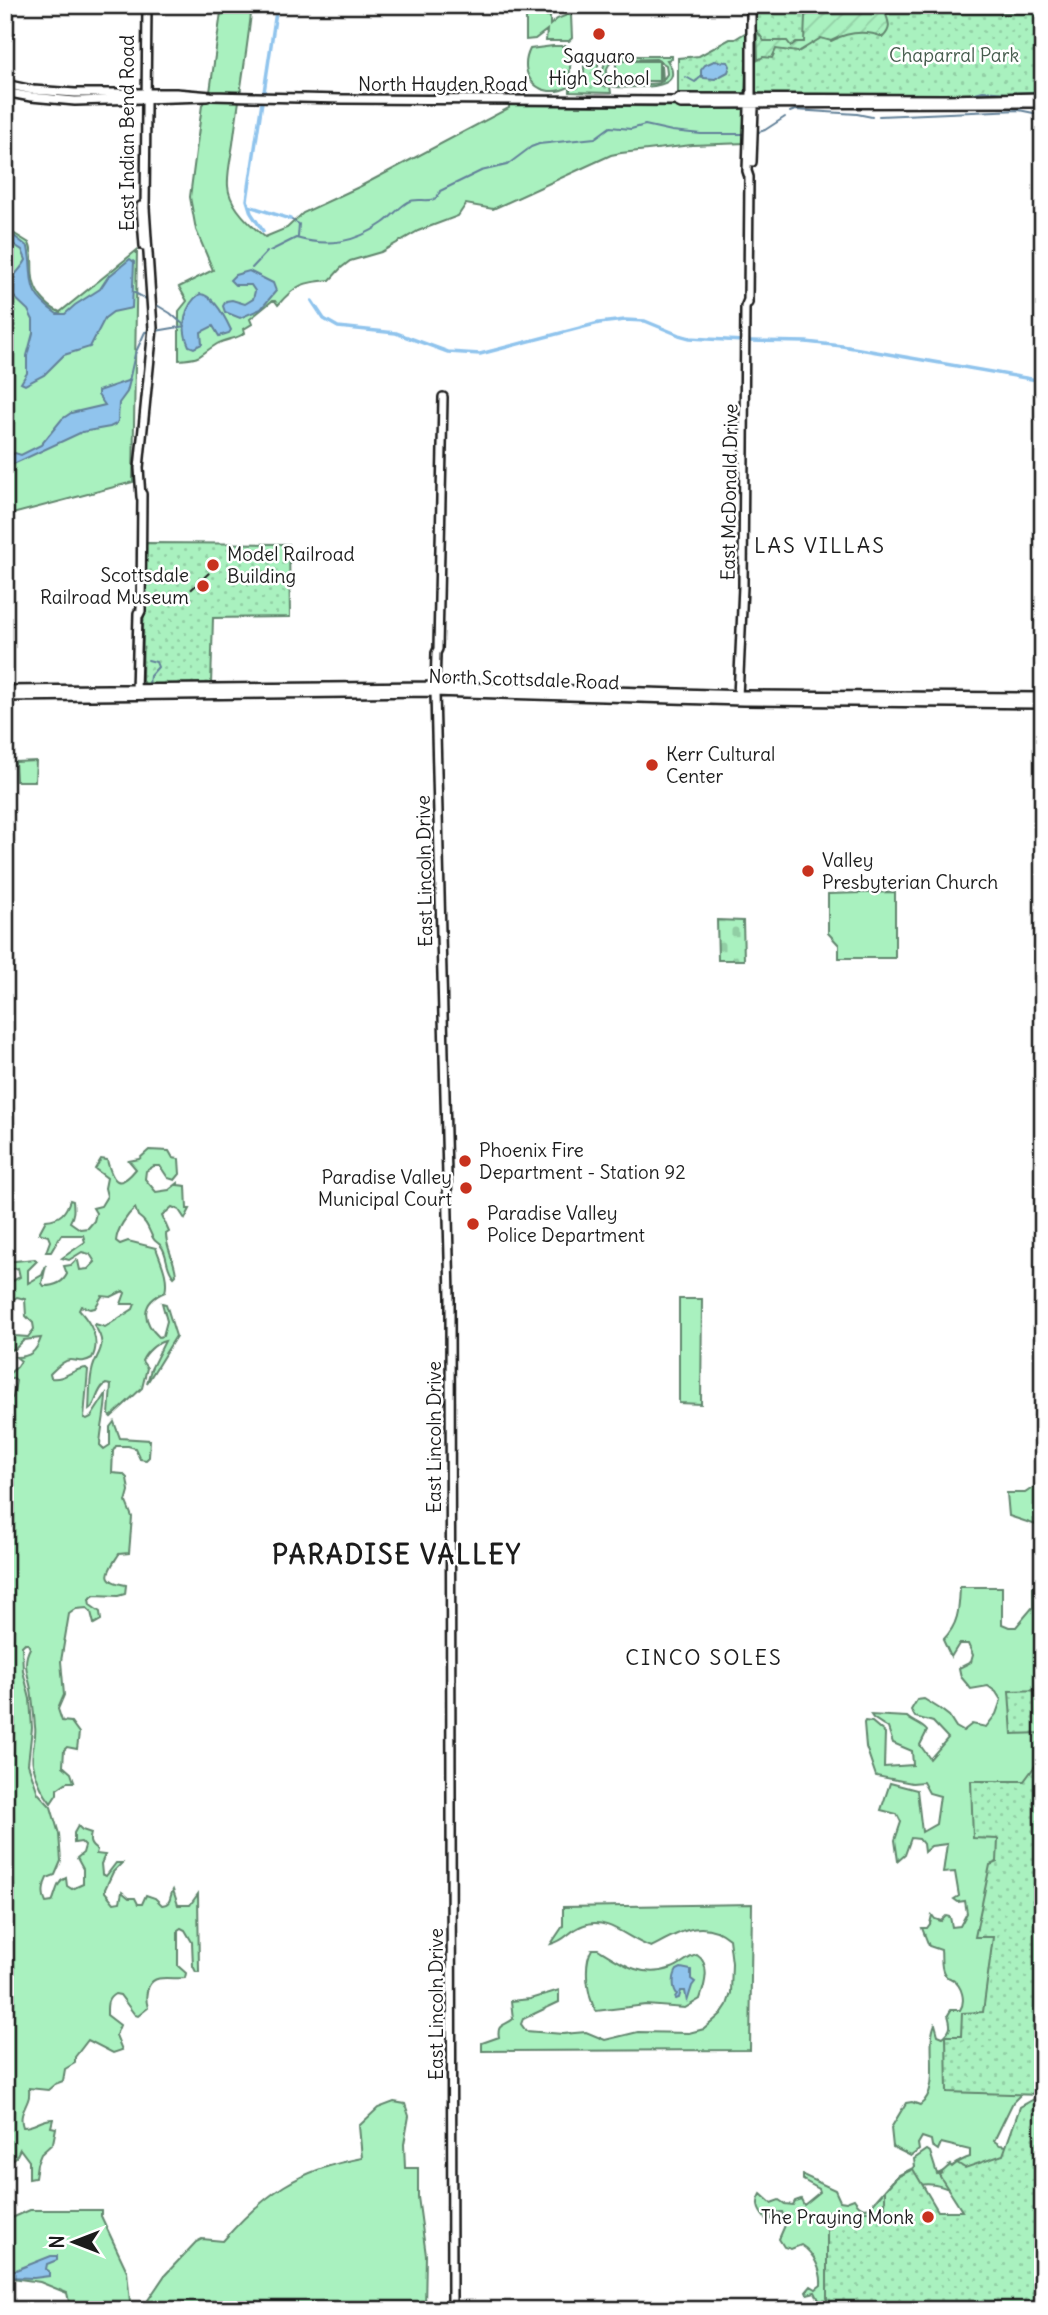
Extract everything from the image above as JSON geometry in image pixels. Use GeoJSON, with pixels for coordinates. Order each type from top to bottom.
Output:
{"type":"FeatureCollection","features":[{"type":"Feature","properties":{"kind":"main road","name":"East Indian Bend Road"},"geometry":{"type":"LineString","coordinates":[[136,692],[141,597],[141,466],[153,328],[148,260],[145,257],[141,218],[145,5]]}},
{"type":"Feature","properties":{"kind":"main road","name":"East McDonald Drive"},"geometry":{"type":"LineString","coordinates":[[741,698],[747,334],[745,307],[748,300],[749,177],[752,172],[751,117],[754,108],[751,101],[751,5]]}},
{"type":"Feature","properties":{"kind":"main road","name":"North Hayden Road"},"geometry":{"type":"LineString","coordinates":[[5,84],[62,93],[199,99],[211,96],[675,101],[681,104],[826,99],[1043,97]]}},
{"type":"Feature","properties":{"kind":"main road"},"geometry":{"type":"LineString","coordinates":[[977,90],[985,98]]}},
{"type":"Feature","properties":{"kind":"main road","name":"North Hayden Road"},"geometry":{"type":"LineString","coordinates":[[5,92],[55,100],[144,97]]}},
{"type":"Feature","properties":{"kind":"main road"},"geometry":{"type":"LineString","coordinates":[[809,104],[825,102],[826,99]]}},
{"type":"Feature","properties":{"kind":"main road","name":"North Hayden Road"},"geometry":{"type":"LineString","coordinates":[[751,101],[809,104],[1043,103]]}},
{"type":"Feature","properties":{"kind":"main road","name":"East Lincoln Drive"},"geometry":{"type":"LineString","coordinates":[[443,397],[436,653],[451,1253],[456,2015],[454,2064]]}},
{"type":"Feature","properties":{"kind":"main road"},"geometry":{"type":"LineString","coordinates":[[306,694],[328,691],[333,687],[349,693]]}},
{"type":"Feature","properties":{"kind":"main road","name":"North Scottsdale Road"},"geometry":{"type":"LineString","coordinates":[[7,694],[333,687],[1043,704]]}},
{"type":"Feature","properties":{"kind":"main road"},"geometry":{"type":"LineString","coordinates":[[205,694],[229,692],[234,688],[260,694]]}},
{"type":"Feature","properties":{"kind":"main road","name":"North Scottsdale Road"},"geometry":{"type":"LineString","coordinates":[[136,692],[306,694],[376,690]]}},
{"type":"Feature","properties":{"kind":"main road","name":"North Scottsdale Road"},"geometry":{"type":"LineString","coordinates":[[741,698],[1043,697]]}},
{"type":"Feature","properties":{"kind":"main road","name":"East Lincoln Drive"},"geometry":{"type":"LineString","coordinates":[[453,1565],[454,2310]]}},
{"type":"Feature","properties":{"kind":"main road"},"geometry":{"type":"LineString","coordinates":[[452,1996],[456,2015]]}},
{"type":"Feature","properties":{"kind":"green space"},"geometry":{"type":"Polygon","coordinates":[[[222,5],[252,5],[228,186],[236,208],[265,237],[287,228],[303,213],[361,186],[509,108],[509,105],[742,107],[747,109],[746,143],[692,145],[611,155],[493,209],[466,204],[458,216],[418,231],[381,252],[350,261],[330,280],[301,285],[278,305],[272,301],[250,319],[252,324],[244,329],[245,333],[242,335],[217,344],[197,357],[179,360],[179,311],[187,301],[179,287],[213,270],[196,230],[190,197],[202,105],[210,92],[222,5]]]}},
{"type":"Feature","properties":{"kind":"green space","name":"Chaparral Park"},"geometry":{"type":"Polygon","coordinates":[[[754,5],[801,5],[809,11],[1043,13],[1043,95],[1003,94],[972,97],[758,94],[754,5]]]}},
{"type":"Feature","properties":{"kind":"green space"},"geometry":{"type":"Polygon","coordinates":[[[809,11],[885,12],[889,28],[883,37],[863,33],[850,34],[831,41],[821,38],[798,52],[776,49],[772,58],[763,57],[758,60],[757,31],[764,41],[787,41],[791,46],[796,42],[804,42],[805,16],[809,11]]]}},
{"type":"Feature","properties":{"kind":"green space"},"geometry":{"type":"Polygon","coordinates":[[[571,15],[572,38],[569,41],[546,41],[547,30],[535,39],[526,40],[526,18],[529,16],[550,16],[550,25],[571,15]]]}},
{"type":"Feature","properties":{"kind":"green space"},"geometry":{"type":"Polygon","coordinates":[[[745,33],[745,95],[678,93],[678,58],[699,56],[745,33]]]}},
{"type":"Feature","properties":{"kind":"green space"},"geometry":{"type":"Polygon","coordinates":[[[567,46],[571,50],[569,87],[559,91],[541,89],[534,84],[526,69],[530,49],[567,46]]]}},
{"type":"Feature","properties":{"kind":"green space"},"geometry":{"type":"Polygon","coordinates":[[[608,56],[672,56],[672,59],[667,60],[672,75],[670,80],[659,85],[613,86],[603,76],[608,56]],[[656,59],[615,60],[607,68],[607,73],[609,78],[621,83],[660,83],[660,64],[661,82],[662,65],[663,80],[667,74],[666,65],[656,59]]]}},
{"type":"Feature","properties":{"kind":"green space"},"geometry":{"type":"Polygon","coordinates":[[[584,58],[598,58],[598,86],[610,86],[611,93],[570,92],[570,78],[584,78],[584,58]]]}},
{"type":"Feature","properties":{"kind":"green space"},"geometry":{"type":"Polygon","coordinates":[[[616,61],[659,61],[659,81],[616,81],[616,61]]]}},
{"type":"Feature","properties":{"kind":"green space"},"geometry":{"type":"Polygon","coordinates":[[[5,228],[29,243],[36,288],[48,304],[60,312],[137,250],[133,482],[5,516],[5,228]]]}},
{"type":"Feature","properties":{"kind":"green space"},"geometry":{"type":"Polygon","coordinates":[[[145,543],[289,544],[290,617],[213,618],[211,685],[145,684],[142,681],[145,543]]]}},
{"type":"Feature","properties":{"kind":"green space"},"geometry":{"type":"Polygon","coordinates":[[[36,761],[35,781],[16,781],[15,762],[36,761]]]}},
{"type":"Feature","properties":{"kind":"green space"},"geometry":{"type":"Polygon","coordinates":[[[895,892],[895,958],[839,958],[839,945],[828,933],[828,894],[895,892]]]}},
{"type":"Feature","properties":{"kind":"green space"},"geometry":{"type":"Polygon","coordinates":[[[717,920],[743,921],[744,960],[718,960],[717,920]]]}},
{"type":"Feature","properties":{"kind":"green space"},"geometry":{"type":"Polygon","coordinates":[[[149,1150],[169,1151],[173,1158],[179,1159],[180,1174],[175,1180],[168,1178],[160,1166],[146,1171],[145,1179],[156,1192],[169,1190],[178,1183],[186,1186],[187,1209],[190,1209],[185,1219],[179,1210],[172,1207],[162,1216],[169,1232],[166,1239],[176,1275],[174,1277],[171,1273],[163,1249],[135,1208],[123,1223],[116,1241],[120,1244],[128,1241],[156,1248],[164,1270],[166,1287],[165,1292],[151,1301],[146,1312],[147,1318],[153,1331],[159,1337],[163,1336],[167,1321],[162,1303],[166,1304],[176,1336],[147,1383],[165,1341],[146,1354],[142,1361],[147,1368],[142,1388],[111,1417],[111,1385],[103,1386],[89,1410],[91,1376],[101,1344],[94,1325],[105,1327],[133,1309],[135,1304],[121,1304],[125,1293],[123,1291],[111,1297],[102,1296],[95,1308],[81,1306],[79,1310],[95,1339],[92,1358],[83,1361],[67,1360],[50,1374],[51,1378],[56,1378],[81,1369],[88,1370],[84,1418],[91,1417],[106,1394],[100,1445],[104,1449],[110,1445],[110,1427],[114,1422],[120,1438],[150,1440],[149,1457],[146,1460],[140,1459],[135,1448],[128,1446],[116,1446],[113,1451],[112,1473],[123,1474],[127,1478],[129,1491],[126,1502],[132,1517],[129,1553],[119,1554],[108,1574],[112,1581],[126,1585],[125,1594],[95,1595],[89,1599],[90,1605],[100,1612],[101,1620],[94,1624],[87,1608],[76,1609],[69,1614],[61,1661],[64,1695],[58,1709],[62,1721],[71,1722],[79,1733],[77,1749],[67,1747],[64,1750],[63,1766],[71,1773],[74,1782],[67,1782],[57,1789],[51,1803],[36,1774],[32,1759],[34,1713],[26,1664],[30,1648],[25,1643],[22,1646],[23,1671],[30,1699],[32,1728],[28,1764],[38,1793],[51,1807],[59,1834],[61,1861],[55,1875],[47,1878],[44,1887],[46,1903],[52,1902],[58,1885],[66,1878],[67,1886],[72,1889],[83,1884],[83,1869],[77,1858],[83,1853],[85,1846],[81,1842],[74,1843],[74,1833],[78,1826],[91,1833],[90,1843],[97,1850],[96,1854],[105,1855],[101,1864],[102,1874],[106,1876],[116,1863],[122,1863],[113,1872],[105,1889],[114,1903],[120,1902],[122,1892],[129,1898],[135,1898],[138,1904],[142,1904],[146,1895],[155,1898],[162,1905],[169,1902],[173,1890],[178,1905],[190,1905],[198,1894],[199,1972],[196,1972],[193,1966],[192,1942],[181,1928],[178,1930],[178,1966],[186,1973],[185,1978],[160,1978],[152,1982],[146,1994],[148,2008],[138,2016],[120,1995],[115,1994],[109,2000],[107,2015],[120,2025],[116,2035],[122,2050],[113,2053],[88,2040],[75,2057],[75,2063],[65,2069],[63,2081],[48,2090],[29,2088],[29,2098],[22,2116],[23,2127],[53,2119],[51,2127],[56,2128],[53,2143],[41,2154],[35,2178],[29,2179],[29,2161],[20,2149],[16,2157],[5,2165],[5,1404],[13,1397],[16,1381],[12,1378],[5,1381],[5,1377],[21,1361],[16,1357],[32,1353],[41,1338],[24,1340],[10,1350],[5,1345],[5,1333],[28,1337],[34,1329],[33,1323],[26,1316],[25,1299],[17,1297],[5,1302],[5,1285],[20,1277],[18,1268],[5,1271],[5,1262],[35,1259],[37,1261],[28,1270],[28,1283],[42,1275],[46,1265],[42,1283],[44,1286],[63,1280],[67,1274],[64,1266],[71,1265],[76,1260],[80,1270],[88,1269],[95,1262],[90,1254],[82,1252],[69,1260],[62,1258],[85,1242],[83,1235],[61,1235],[51,1252],[46,1252],[50,1241],[48,1236],[39,1233],[46,1220],[62,1214],[70,1200],[73,1201],[74,1210],[70,1222],[80,1229],[88,1228],[96,1213],[93,1208],[101,1206],[107,1196],[107,1178],[95,1169],[101,1159],[107,1160],[114,1178],[121,1181],[136,1169],[129,1161],[139,1159],[149,1150]]]}},
{"type":"Feature","properties":{"kind":"green space"},"geometry":{"type":"Polygon","coordinates":[[[679,1299],[702,1299],[701,1404],[679,1403],[679,1299]]]}},
{"type":"Feature","properties":{"kind":"green space"},"geometry":{"type":"Polygon","coordinates":[[[1043,1486],[1042,1523],[1036,1525],[1009,1516],[1007,1493],[1025,1493],[1034,1487],[1043,1486]]]}},
{"type":"Feature","properties":{"kind":"green space"},"geometry":{"type":"Polygon","coordinates":[[[1043,1579],[1043,2082],[1022,2093],[1013,2102],[994,2141],[1007,2146],[1043,2171],[1043,2310],[1033,2310],[959,2194],[940,2186],[925,2184],[920,2185],[908,2310],[818,2310],[820,2302],[815,2292],[806,2292],[811,2286],[816,2289],[821,2285],[816,2263],[801,2245],[791,2249],[784,2247],[779,2239],[786,2223],[782,2212],[770,2213],[768,2222],[759,2209],[761,2194],[771,2203],[779,2200],[793,2205],[801,2199],[804,2205],[820,2192],[803,2180],[803,2175],[835,2190],[840,2201],[854,2199],[860,2206],[867,2208],[897,2176],[915,2167],[914,2159],[927,2150],[937,2174],[970,2157],[970,2150],[941,2143],[938,2150],[932,2146],[931,2140],[922,2137],[918,2144],[919,2150],[911,2156],[893,2147],[891,2128],[906,2103],[920,2105],[927,2098],[932,2078],[932,2033],[935,2024],[938,2035],[943,2037],[950,2027],[948,2015],[951,2010],[960,2010],[963,2002],[959,1986],[946,1977],[943,1971],[941,1950],[929,1946],[922,1928],[927,1928],[932,1915],[941,1921],[946,1916],[950,1917],[952,1927],[960,1926],[967,1913],[965,1901],[958,1902],[954,1899],[959,1896],[955,1872],[943,1873],[947,1844],[931,1846],[924,1852],[919,1839],[911,1838],[905,1855],[898,1861],[895,1840],[901,1822],[897,1814],[881,1810],[890,1783],[917,1790],[922,1832],[936,1824],[940,1796],[929,1793],[923,1782],[912,1783],[876,1776],[866,1747],[864,1723],[872,1722],[885,1733],[884,1767],[913,1765],[912,1751],[893,1743],[888,1728],[871,1715],[907,1717],[923,1727],[927,1731],[920,1745],[930,1759],[948,1738],[933,1722],[915,1717],[911,1710],[917,1700],[924,1699],[940,1709],[963,1731],[972,1724],[986,1727],[996,1714],[1001,1700],[988,1686],[971,1689],[961,1677],[959,1668],[971,1662],[973,1655],[968,1644],[959,1644],[951,1657],[943,1640],[955,1622],[960,1587],[1002,1587],[1002,1624],[1016,1627],[1033,1607],[1033,1587],[1043,1579]]]}},
{"type":"Feature","properties":{"kind":"green space"},"geometry":{"type":"Polygon","coordinates":[[[1043,1690],[1043,1733],[1012,1734],[1009,1691],[1043,1690]]]}},
{"type":"Feature","properties":{"kind":"green space"},"geometry":{"type":"Polygon","coordinates":[[[1043,1755],[1043,2302],[1038,2310],[827,2310],[827,2211],[885,2211],[885,2190],[897,2177],[913,2169],[938,2211],[962,2211],[939,2175],[950,2165],[952,2167],[957,2163],[965,2168],[1003,2155],[1020,2107],[1041,2095],[947,2092],[946,2036],[961,2036],[962,2013],[983,2012],[993,1937],[975,1937],[990,1865],[997,1862],[998,1839],[973,1838],[971,1781],[1024,1781],[1043,1755]]]}},
{"type":"Feature","properties":{"kind":"green space"},"geometry":{"type":"Polygon","coordinates":[[[752,1904],[750,2050],[482,2051],[482,2043],[499,2037],[500,2027],[513,2019],[511,2001],[530,1999],[559,1990],[559,2002],[523,2019],[521,2024],[526,2031],[563,2034],[586,2032],[605,2040],[638,2032],[689,2033],[704,2029],[727,2005],[731,1993],[732,1963],[729,1939],[719,1932],[699,1928],[680,1933],[651,1947],[610,1926],[593,1923],[579,1927],[551,1944],[563,1926],[563,1907],[752,1904]]]}},
{"type":"Feature","properties":{"kind":"green space"},"geometry":{"type":"Polygon","coordinates":[[[592,1949],[598,1949],[633,1968],[652,1972],[672,1968],[697,1955],[705,1969],[700,1999],[685,2008],[646,2005],[596,2011],[587,1980],[592,1949]]]}},
{"type":"Feature","properties":{"kind":"green space"},"geometry":{"type":"Polygon","coordinates":[[[394,2102],[405,2104],[409,2116],[404,2144],[405,2168],[418,2168],[418,2197],[426,2255],[425,2310],[71,2310],[67,2293],[40,2282],[5,2277],[5,2221],[30,2210],[101,2210],[101,2216],[127,2271],[130,2302],[146,2303],[165,2275],[196,2242],[202,2239],[223,2241],[253,2209],[284,2186],[319,2169],[362,2158],[359,2126],[378,2108],[394,2102]]]}},
{"type":"Feature","properties":{"kind":"water"},"geometry":{"type":"Polygon","coordinates":[[[714,61],[728,62],[728,72],[715,79],[704,78],[701,70],[714,61]]]}},
{"type":"Feature","properties":{"kind":"water"},"geometry":{"type":"Polygon","coordinates":[[[5,229],[28,247],[32,285],[39,298],[57,314],[65,314],[100,289],[108,277],[130,259],[134,262],[132,308],[113,312],[105,318],[90,347],[64,355],[44,375],[25,385],[21,383],[27,373],[33,320],[28,310],[7,288],[26,260],[22,250],[5,239],[5,229]]]}},
{"type":"Feature","properties":{"kind":"water"},"geometry":{"type":"Polygon","coordinates":[[[249,271],[273,283],[276,291],[261,309],[240,318],[225,312],[223,306],[226,301],[245,304],[253,299],[255,291],[251,285],[235,285],[230,280],[235,275],[249,271]]]}},
{"type":"Feature","properties":{"kind":"water"},"geometry":{"type":"Polygon","coordinates":[[[200,294],[214,302],[231,330],[219,336],[213,326],[201,332],[202,344],[194,348],[189,346],[184,325],[190,304],[200,294]]]}},
{"type":"Feature","properties":{"kind":"water"},"geometry":{"type":"Polygon","coordinates":[[[130,380],[127,392],[119,403],[116,424],[82,432],[5,468],[5,456],[15,453],[21,455],[41,445],[62,419],[71,413],[105,405],[98,391],[130,380]]]}},
{"type":"Feature","properties":{"kind":"water"},"geometry":{"type":"Polygon","coordinates":[[[677,1970],[691,1970],[691,1979],[695,1982],[687,2002],[685,1991],[681,1991],[679,1998],[675,1997],[677,1994],[674,1979],[677,1970]]]}},
{"type":"Feature","properties":{"kind":"water"},"geometry":{"type":"Polygon","coordinates":[[[57,2256],[57,2260],[47,2264],[49,2276],[5,2277],[5,2268],[16,2270],[57,2256]]]}},
{"type":"Feature","properties":{"kind":"waterway"},"geometry":{"type":"LineString","coordinates":[[264,92],[277,5]]}},
{"type":"Feature","properties":{"kind":"waterway"},"geometry":{"type":"LineString","coordinates":[[686,77],[695,82],[702,76]]}},
{"type":"Feature","properties":{"kind":"waterway"},"geometry":{"type":"LineString","coordinates":[[967,95],[983,91],[1043,92]]}},
{"type":"Feature","properties":{"kind":"waterway"},"geometry":{"type":"LineString","coordinates":[[939,95],[962,96]]}},
{"type":"Feature","properties":{"kind":"waterway"},"geometry":{"type":"LineString","coordinates":[[262,102],[247,200],[251,213],[263,231]]}},
{"type":"Feature","properties":{"kind":"waterway"},"geometry":{"type":"LineString","coordinates":[[790,112],[795,110],[872,117]]}},
{"type":"Feature","properties":{"kind":"waterway"},"geometry":{"type":"LineString","coordinates":[[879,116],[1019,110],[1043,115]]}},
{"type":"Feature","properties":{"kind":"waterway"},"geometry":{"type":"LineString","coordinates":[[756,133],[785,117]]}},
{"type":"Feature","properties":{"kind":"waterway"},"geometry":{"type":"LineString","coordinates":[[270,251],[296,238],[319,242],[352,239],[373,230],[408,202],[435,199],[440,191],[481,171],[507,165],[539,144],[595,138],[610,127],[631,129],[645,125],[701,134],[747,134]]}},
{"type":"Feature","properties":{"kind":"waterway"},"geometry":{"type":"LineString","coordinates":[[249,206],[290,219]]}},
{"type":"Feature","properties":{"kind":"waterway"},"geometry":{"type":"LineString","coordinates":[[290,219],[299,224],[298,237]]}},
{"type":"Feature","properties":{"kind":"waterway"},"geometry":{"type":"LineString","coordinates":[[252,268],[267,252]]}},
{"type":"Feature","properties":{"kind":"waterway"},"geometry":{"type":"LineString","coordinates":[[133,292],[150,301]]}},
{"type":"Feature","properties":{"kind":"waterway"},"geometry":{"type":"LineString","coordinates":[[312,301],[324,319],[338,327],[396,333],[448,352],[480,354],[599,323],[625,320],[645,321],[690,338],[743,341]]}},
{"type":"Feature","properties":{"kind":"waterway"},"geometry":{"type":"LineString","coordinates":[[155,304],[184,325]]}},
{"type":"Feature","properties":{"kind":"waterway"},"geometry":{"type":"LineString","coordinates":[[156,331],[185,326]]}},
{"type":"Feature","properties":{"kind":"waterway"},"geometry":{"type":"LineString","coordinates":[[129,381],[135,354],[145,332],[151,331]]}},
{"type":"Feature","properties":{"kind":"waterway"},"geometry":{"type":"LineString","coordinates":[[750,341],[842,346],[1043,381]]}},
{"type":"Feature","properties":{"kind":"waterway"},"geometry":{"type":"LineString","coordinates":[[148,660],[156,662],[158,667],[150,676],[149,684]]}},
{"type":"Feature","properties":{"kind":"railway"},"geometry":{"type":"LineString","coordinates":[[180,600],[211,571]]}},
{"type":"Feature","properties":{"kind":"place","name":"Saguaro High School"},"geometry":{"type":"Point","coordinates":[599,34]}},
{"type":"Feature","properties":{"kind":"place","name":"Model Railroad Building"},"geometry":{"type":"Point","coordinates":[213,565]}},
{"type":"Feature","properties":{"kind":"place","name":"Scottsdale Railroad Museum"},"geometry":{"type":"Point","coordinates":[203,586]}},
{"type":"Feature","properties":{"kind":"place","name":"Kerr Cultural Center"},"geometry":{"type":"Point","coordinates":[652,765]}},
{"type":"Feature","properties":{"kind":"place","name":"Valley Presbyterian Church"},"geometry":{"type":"Point","coordinates":[808,871]}},
{"type":"Feature","properties":{"kind":"place","name":"Phoenix Fire Department - Station 92"},"geometry":{"type":"Point","coordinates":[465,1161]}},
{"type":"Feature","properties":{"kind":"place","name":"Paradise Valley Municipal Court"},"geometry":{"type":"Point","coordinates":[466,1188]}},
{"type":"Feature","properties":{"kind":"place","name":"Paradise Valley Police Department"},"geometry":{"type":"Point","coordinates":[473,1224]}},
{"type":"Feature","properties":{"kind":"place","name":"The Praying Monk"},"geometry":{"type":"Point","coordinates":[928,2217]}},
{"type":"Feature","properties":{"kind":"district","name":"LAS VILLAS"},"geometry":{"type":"Point","coordinates":[820,545]}},
{"type":"Feature","properties":{"kind":"district","name":"PARADISE VALLEY"},"geometry":{"type":"Point","coordinates":[397,1554]}},
{"type":"Feature","properties":{"kind":"district","name":"CINCO SOLES"},"geometry":{"type":"Point","coordinates":[704,1657]}}]}
